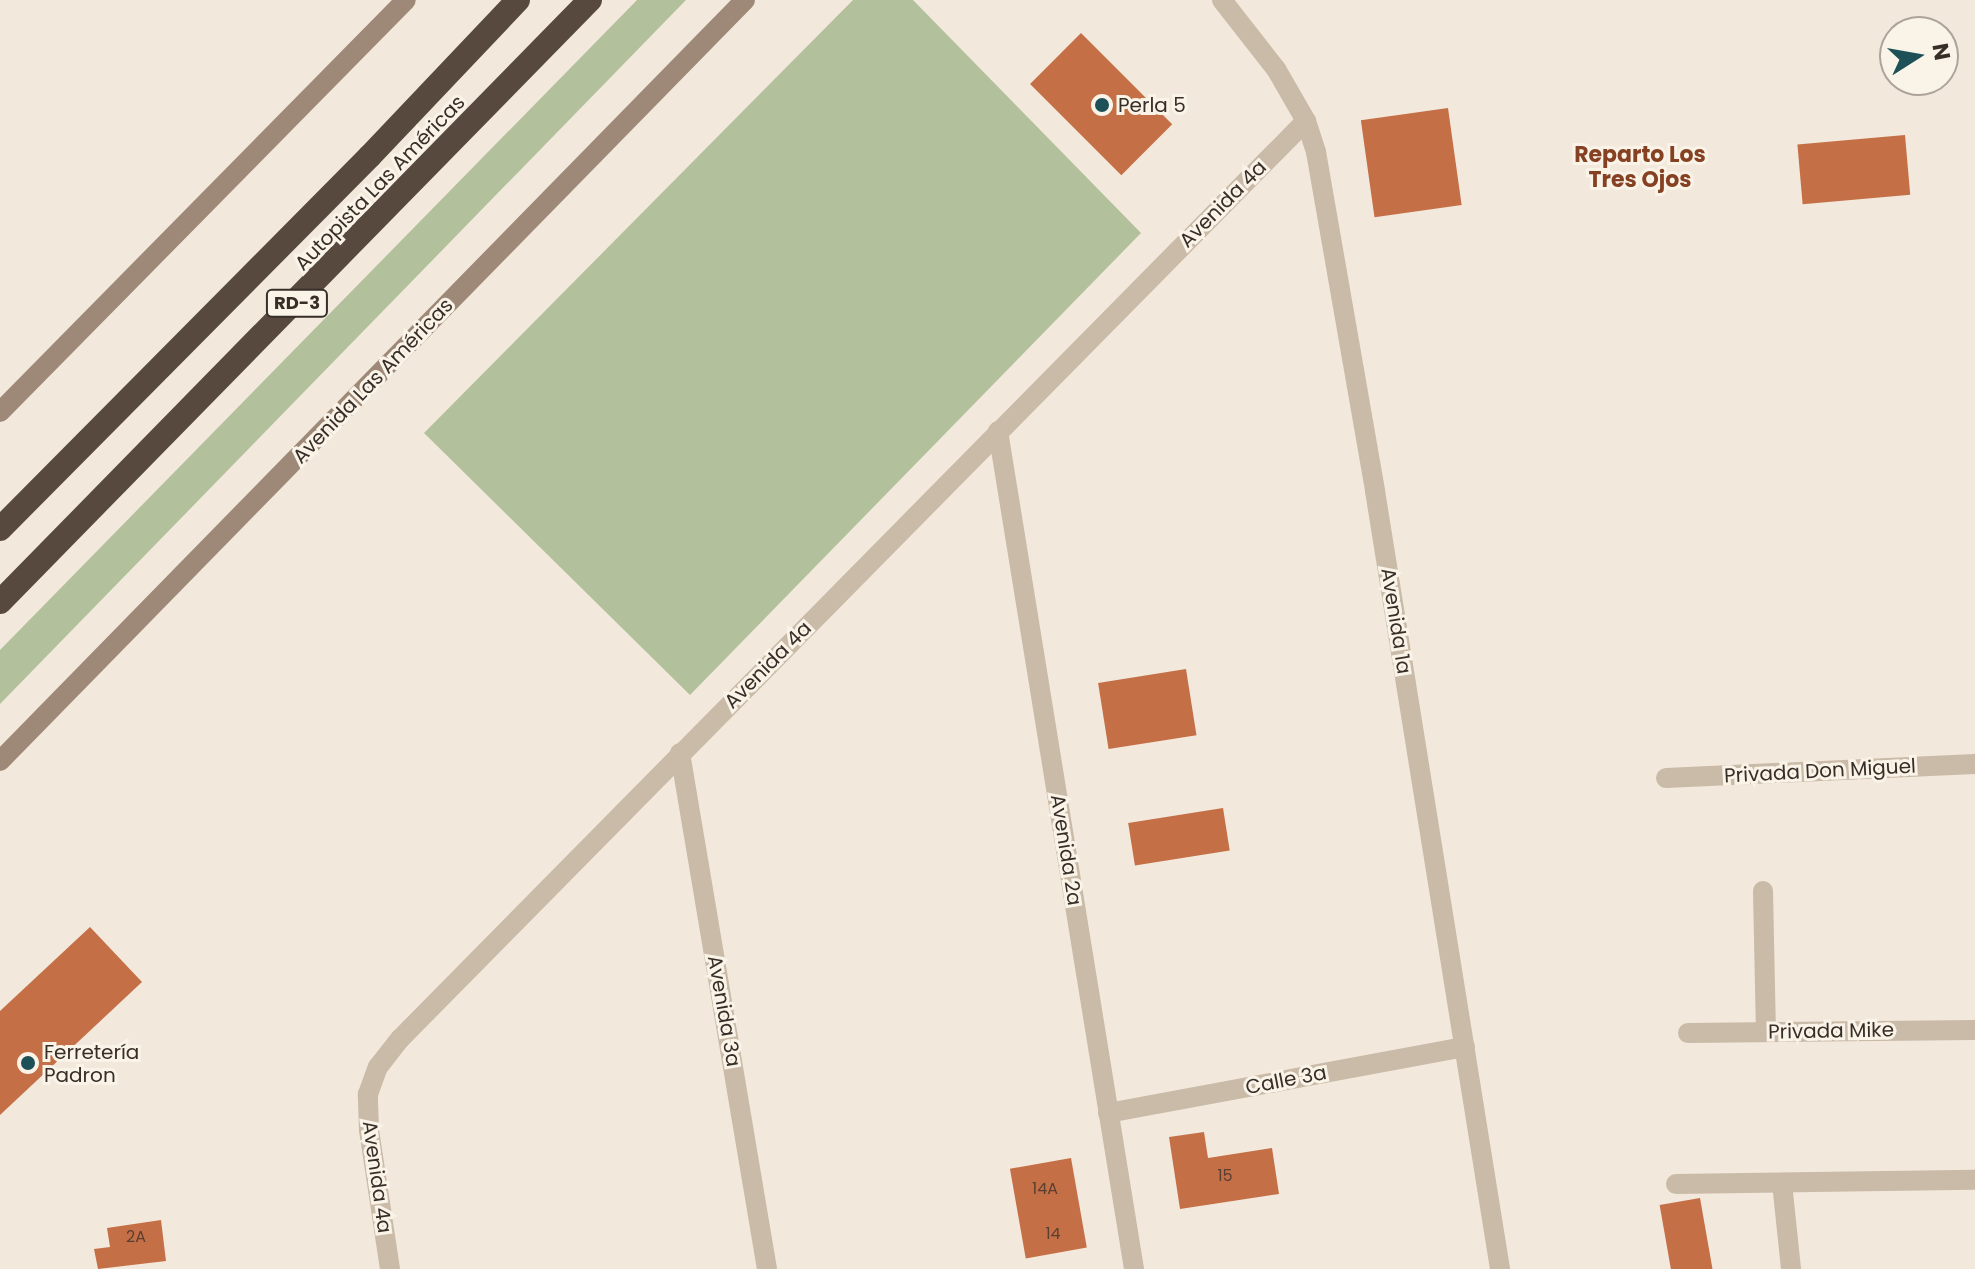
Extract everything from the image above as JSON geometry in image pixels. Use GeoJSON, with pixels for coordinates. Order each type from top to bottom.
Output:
{"type":"FeatureCollection","features":[{"type":"Feature","properties":{"kind":"highway","name":"Autopista Las Américas"},"geometry":{"type":"LineString","coordinates":[[0,529],[370,156],[518,0]]}},
{"type":"Feature","properties":{"kind":"highway","name":"Autopista Las Américas"},"geometry":{"type":"LineString","coordinates":[[0,602],[408,190],[590,0]]}},
{"type":"Feature","properties":{"kind":"main road"},"geometry":{"type":"LineString","coordinates":[[0,412],[406,0]]}},
{"type":"Feature","properties":{"kind":"main road","name":"Avenida Las Américas"},"geometry":{"type":"LineString","coordinates":[[0,761],[745,0]]}},
{"type":"Feature","properties":{"kind":"street","name":"Avenida 1a"},"geometry":{"type":"LineString","coordinates":[[1222,0],[1276,69],[1306,121],[1327,207],[1500,1269]]}},
{"type":"Feature","properties":{"kind":"street","name":"Avenida 4a"},"geometry":{"type":"LineString","coordinates":[[390,1269],[369,1130],[368,1094],[378,1067],[400,1039],[1306,121]]}},
{"type":"Feature","properties":{"kind":"street","name":"Avenida 2a"},"geometry":{"type":"LineString","coordinates":[[998,431],[1134,1268]]}},
{"type":"Feature","properties":{"kind":"street","name":"Avenida 3a"},"geometry":{"type":"LineString","coordinates":[[680,753],[767,1269]]}},
{"type":"Feature","properties":{"kind":"street","name":"Privada Don Miguel"},"geometry":{"type":"LineString","coordinates":[[1666,778],[1975,764]]}},
{"type":"Feature","properties":{"kind":"street"},"geometry":{"type":"LineString","coordinates":[[1763,891],[1766,1032]]}},
{"type":"Feature","properties":{"kind":"street","name":"Privada Mike"},"geometry":{"type":"LineString","coordinates":[[1688,1033],[1975,1030]]}},
{"type":"Feature","properties":{"kind":"street","name":"Calle 3a"},"geometry":{"type":"LineString","coordinates":[[1108,1113],[1465,1047]]}},
{"type":"Feature","properties":{"kind":"street"},"geometry":{"type":"LineString","coordinates":[[1676,1184],[1975,1180]]}},
{"type":"Feature","properties":{"kind":"street"},"geometry":{"type":"LineString","coordinates":[[1782,1183],[1791,1269]]}},
{"type":"Feature","properties":{"kind":"street"},"geometry":{"type":"LineString","coordinates":[[1128,1269],[1134,1268]]}},
{"type":"Feature","properties":{"kind":"green space"},"geometry":{"type":"Polygon","coordinates":[[[637,0],[686,0],[0,704],[0,650],[637,0]]]}},
{"type":"Feature","properties":{"kind":"green space"},"geometry":{"type":"Polygon","coordinates":[[[853,0],[913,0],[1141,233],[690,695],[424,433],[853,0]]]}},
{"type":"Feature","properties":{"kind":"building","name":"Perla 5"},"geometry":{"type":"Polygon","coordinates":[[[1081,33],[1172,124],[1121,175],[1030,84],[1081,33]]]}},
{"type":"Feature","properties":{"kind":"building"},"geometry":{"type":"Polygon","coordinates":[[[1448,108],[1462,205],[1374,217],[1361,120],[1448,108]]]}},
{"type":"Feature","properties":{"kind":"building"},"geometry":{"type":"Polygon","coordinates":[[[1905,135],[1910,195],[1803,204],[1797,144],[1905,135]]]}},
{"type":"Feature","properties":{"kind":"building"},"geometry":{"type":"Polygon","coordinates":[[[1186,669],[1196,735],[1109,749],[1098,683],[1186,669]]]}},
{"type":"Feature","properties":{"kind":"building"},"geometry":{"type":"Polygon","coordinates":[[[1223,808],[1230,850],[1135,865],[1128,823],[1223,808]]]}},
{"type":"Feature","properties":{"kind":"building","name":"Ferretería Padron"},"geometry":{"type":"Polygon","coordinates":[[[90,927],[142,982],[0,1115],[0,1011],[90,927]]]}},
{"type":"Feature","properties":{"kind":"building"},"geometry":{"type":"Polygon","coordinates":[[[1204,1132],[1208,1158],[1272,1148],[1279,1194],[1180,1209],[1169,1137],[1204,1132]]]}},
{"type":"Feature","properties":{"kind":"building"},"geometry":{"type":"Polygon","coordinates":[[[1071,1158],[1087,1248],[1026,1258],[1010,1169],[1071,1158]]]}},
{"type":"Feature","properties":{"kind":"building"},"geometry":{"type":"Polygon","coordinates":[[[1700,1198],[1713,1269],[1671,1269],[1660,1205],[1700,1198]]]}},
{"type":"Feature","properties":{"kind":"building"},"geometry":{"type":"Polygon","coordinates":[[[161,1220],[166,1261],[98,1269],[94,1249],[110,1247],[107,1228],[161,1220]]]}},
{"type":"Feature","properties":{"kind":"place","name":"Perla 5"},"geometry":{"type":"Point","coordinates":[1102,105]}},
{"type":"Feature","properties":{"kind":"place","name":"Ferretería Padron"},"geometry":{"type":"Point","coordinates":[28,1063]}},
{"type":"Feature","properties":{"kind":"district","name":"Reparto Los Tres Ojos"},"geometry":{"type":"Point","coordinates":[1640,166]}}]}
